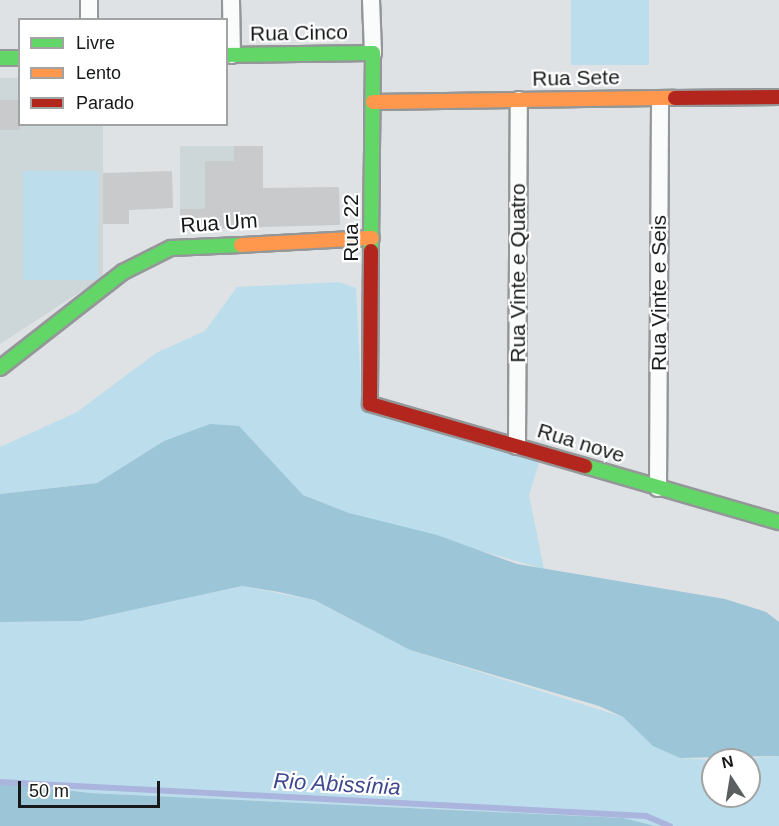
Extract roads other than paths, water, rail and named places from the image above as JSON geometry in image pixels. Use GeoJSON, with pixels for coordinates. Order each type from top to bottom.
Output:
{"type":"FeatureCollection","features":[{"type":"Feature","properties":{"kind":"street"},"geometry":{"type":"LineString","coordinates":[[89,0],[89,18]]}},
{"type":"Feature","properties":{"kind":"street"},"geometry":{"type":"LineString","coordinates":[[229,56],[231,0]]}},
{"type":"Feature","properties":{"kind":"street"},"geometry":{"type":"LineString","coordinates":[[371,0],[373,53]]}},
{"type":"Feature","properties":{"kind":"street","name":"Rua Cinco"},"geometry":{"type":"LineString","coordinates":[[229,56],[373,53]]}},
{"type":"Feature","properties":{"kind":"street","name":"Rua 22"},"geometry":{"type":"LineString","coordinates":[[370,404],[373,53]]}},
{"type":"Feature","properties":{"kind":"street"},"geometry":{"type":"LineString","coordinates":[[0,58],[18,58]]}},
{"type":"Feature","properties":{"kind":"street","name":"Rua Sete"},"geometry":{"type":"LineString","coordinates":[[373,102],[779,97]]}},
{"type":"Feature","properties":{"kind":"street","name":"Rua Vinte e Seis"},"geometry":{"type":"LineString","coordinates":[[658,488],[660,99]]}},
{"type":"Feature","properties":{"kind":"street","name":"Rua Vinte e Quatro"},"geometry":{"type":"LineString","coordinates":[[517,446],[519,100]]}},
{"type":"Feature","properties":{"kind":"street","name":"Rua Um"},"geometry":{"type":"LineString","coordinates":[[0,368],[123,272],[171,248],[372,238]]}},
{"type":"Feature","properties":{"kind":"street","name":"Rua nove"},"geometry":{"type":"LineString","coordinates":[[370,404],[779,522]]}},
{"type":"Feature","properties":{"kind":"waterway","name":"Rio Abissínia"},"geometry":{"type":"LineString","coordinates":[[0,782],[646,816],[670,826]]}}]}
